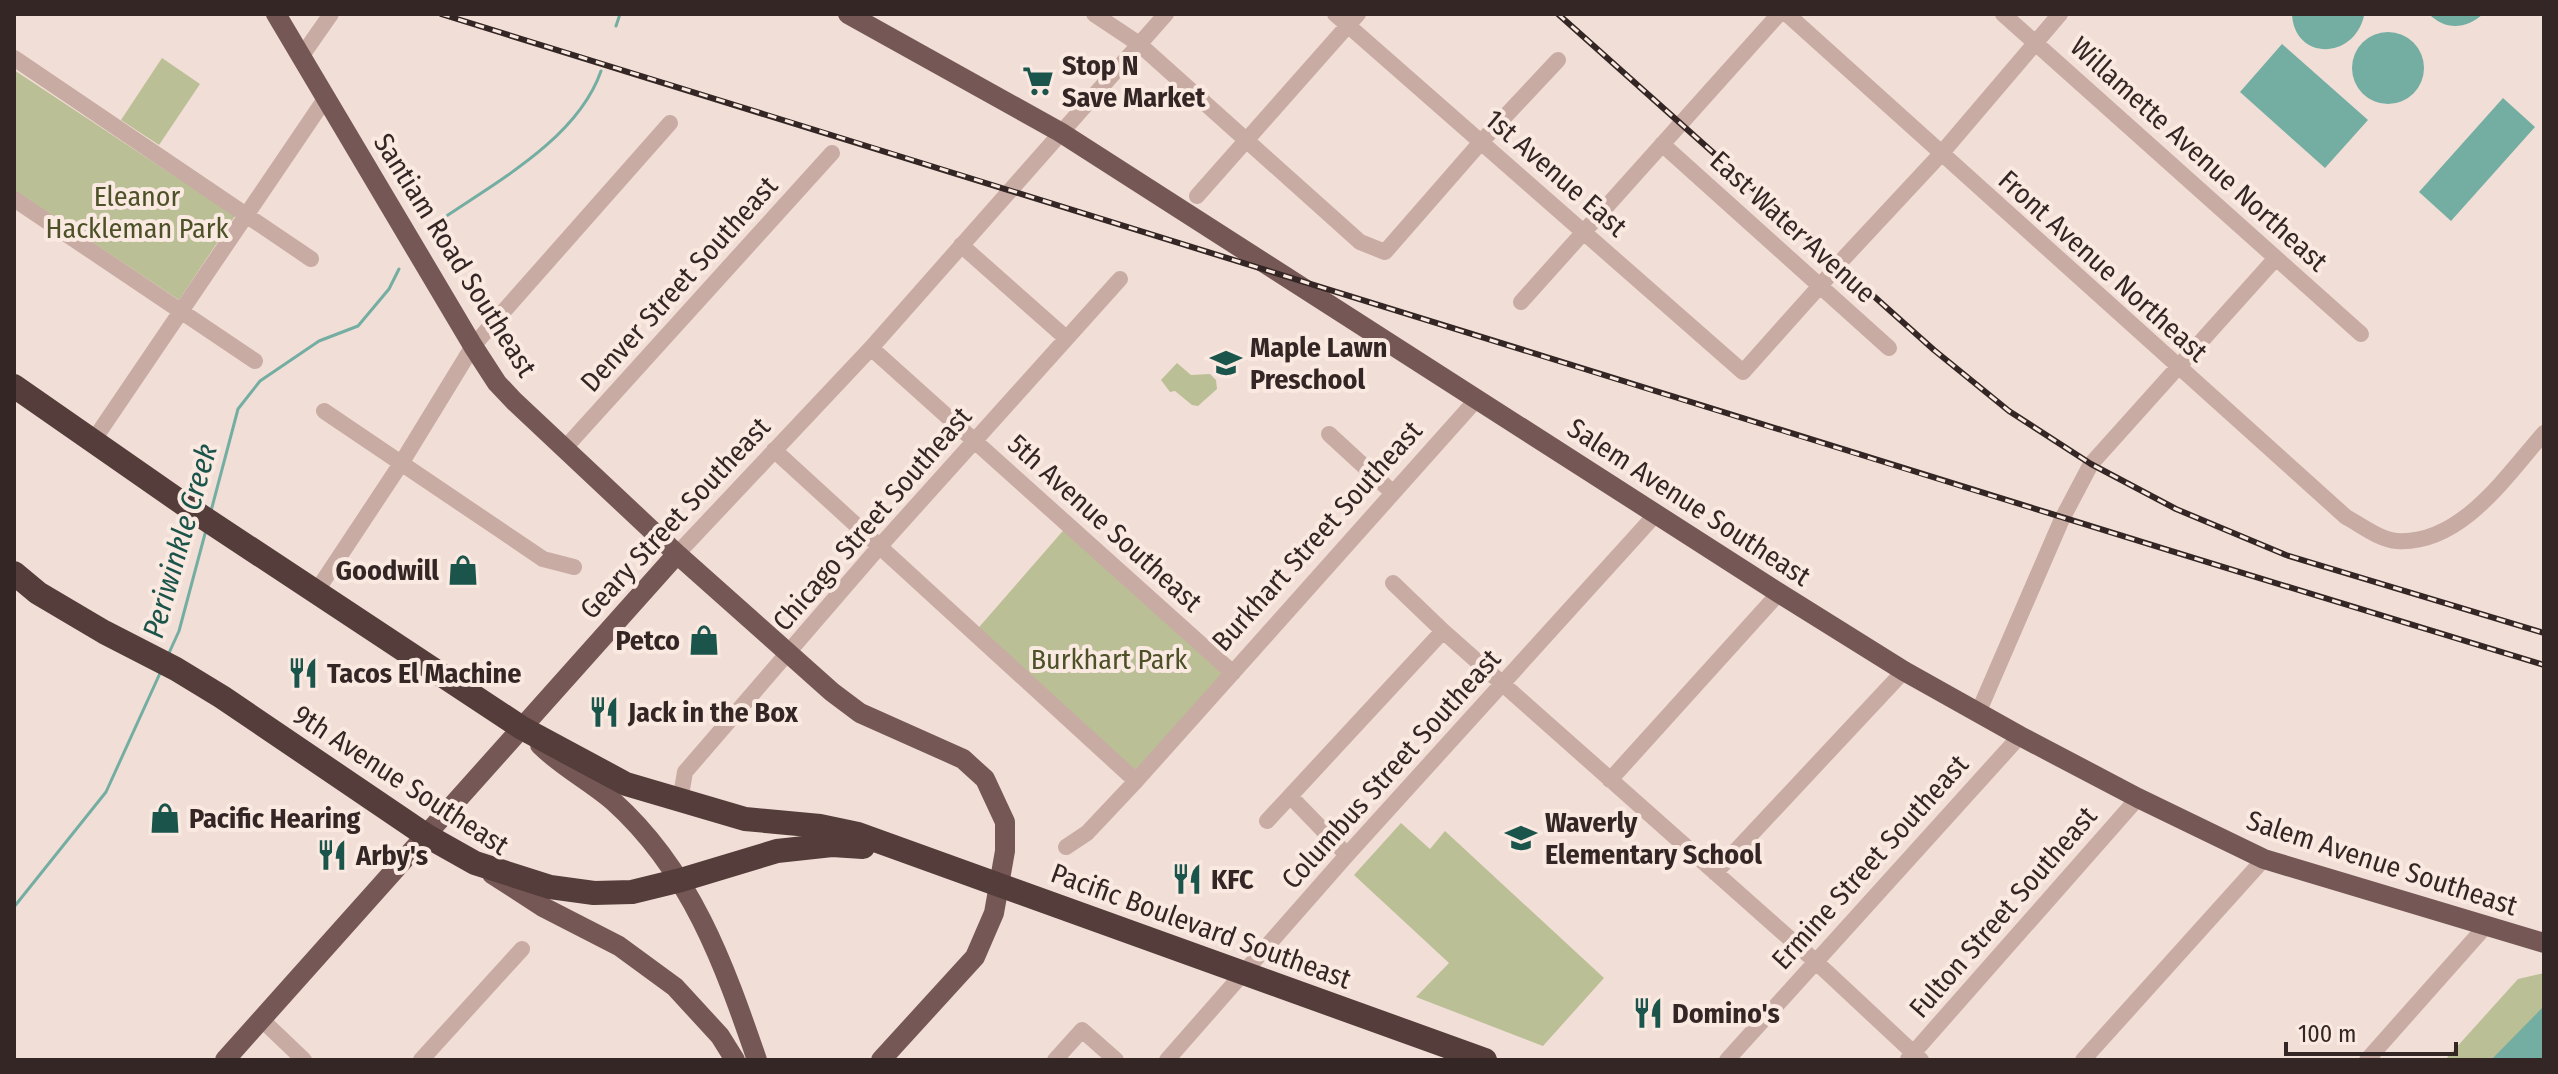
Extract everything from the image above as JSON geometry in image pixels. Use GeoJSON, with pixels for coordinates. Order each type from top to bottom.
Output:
{"type":"FeatureCollection","features":[{"type":"Feature","properties":{"kind":"highway","name":"Pacific Boulevard Southeast"},"geometry":{"type":"LineString","coordinates":[[14,386],[198,514],[522,728],[626,784],[745,819],[820,826],[858,834],[1485,1060]]}},
{"type":"Feature","properties":{"kind":"highway","name":"9th Avenue Southeast"},"geometry":{"type":"LineString","coordinates":[[14,573],[26,594],[176,669],[427,836],[475,863]]}},
{"type":"Feature","properties":{"kind":"highway","name":"Pacific Boulevard Southeast"},"geometry":{"type":"LineString","coordinates":[[475,863],[550,887],[594,893],[632,892],[777,851],[832,845],[898,848]]}},
{"type":"Feature","properties":{"kind":"main road","name":"Santiam Road Southeast"},"geometry":{"type":"LineString","coordinates":[[276,14],[497,383],[677,554],[789,655],[860,713],[963,759],[985,779],[1005,822],[1000,885]]}},
{"type":"Feature","properties":{"kind":"main road","name":"Salem Avenue Southeast"},"geometry":{"type":"LineString","coordinates":[[848,14],[1060,132],[1779,593],[1978,713],[2138,798],[2264,859],[2544,943]]}},
{"type":"Feature","properties":{"kind":"main road","name":"Geary Street Southeast"},"geometry":{"type":"LineString","coordinates":[[225,1060],[677,554]]}},
{"type":"Feature","properties":{"kind":"main road"},"geometry":{"type":"LineString","coordinates":[[522,728],[549,754],[612,801],[656,845],[681,880],[711,935],[757,1060]]}},
{"type":"Feature","properties":{"kind":"main road","name":"9th Avenue Southeast"},"geometry":{"type":"LineString","coordinates":[[475,863],[543,907],[619,946],[675,987],[720,1036],[735,1060]]}},
{"type":"Feature","properties":{"kind":"main road"},"geometry":{"type":"LineString","coordinates":[[881,1060],[975,957],[994,913],[1000,885]]}},
{"type":"Feature","properties":{"kind":"street"},"geometry":{"type":"LineString","coordinates":[[301,57],[331,14]]}},
{"type":"Feature","properties":{"kind":"street"},"geometry":{"type":"LineString","coordinates":[[1094,14],[1139,44],[1360,242],[1385,252],[1558,60]]}},
{"type":"Feature","properties":{"kind":"street","name":"Geary Street Southeast"},"geometry":{"type":"LineString","coordinates":[[677,554],[871,348],[1166,14]]}},
{"type":"Feature","properties":{"kind":"street"},"geometry":{"type":"LineString","coordinates":[[1521,302],[1779,14]]}},
{"type":"Feature","properties":{"kind":"street","name":"Front Avenue Northeast"},"geometry":{"type":"LineString","coordinates":[[1787,14],[1940,155],[2346,517],[2396,541],[2429,537],[2454,524],[2501,482],[2544,433]]}},
{"type":"Feature","properties":{"kind":"street","name":"Willamette Avenue Northeast"},"geometry":{"type":"LineString","coordinates":[[2003,14],[2361,334]]}},
{"type":"Feature","properties":{"kind":"street"},"geometry":{"type":"LineString","coordinates":[[1819,285],[1940,155],[2060,14]]}},
{"type":"Feature","properties":{"kind":"street"},"geometry":{"type":"LineString","coordinates":[[1197,196],[1347,18]]}},
{"type":"Feature","properties":{"kind":"street","name":"1st Avenue East"},"geometry":{"type":"LineString","coordinates":[[1347,18],[1481,142],[1743,372],[1819,285]]}},
{"type":"Feature","properties":{"kind":"street"},"geometry":{"type":"LineString","coordinates":[[14,58],[311,259]]}},
{"type":"Feature","properties":{"kind":"street"},"geometry":{"type":"LineString","coordinates":[[93,441],[325,99]]}},
{"type":"Feature","properties":{"kind":"street"},"geometry":{"type":"LineString","coordinates":[[316,592],[402,462],[473,346],[670,123]]}},
{"type":"Feature","properties":{"kind":"street","name":"East Water Avenue"},"geometry":{"type":"LineString","coordinates":[[1662,144],[1889,348]]}},
{"type":"Feature","properties":{"kind":"street","name":"Denver Street Southeast"},"geometry":{"type":"LineString","coordinates":[[564,449],[832,153]]}},
{"type":"Feature","properties":{"kind":"street"},"geometry":{"type":"LineString","coordinates":[[14,199],[255,361]]}},
{"type":"Feature","properties":{"kind":"street"},"geometry":{"type":"LineString","coordinates":[[961,245],[1066,338]]}},
{"type":"Feature","properties":{"kind":"street"},"geometry":{"type":"LineString","coordinates":[[1978,713],[2062,519],[2091,464],[2276,258]]}},
{"type":"Feature","properties":{"kind":"street","name":"Chicago Street Southeast"},"geometry":{"type":"LineString","coordinates":[[680,801],[685,772],[880,546],[1120,279]]}},
{"type":"Feature","properties":{"kind":"street","name":"5th Avenue Southeast"},"geometry":{"type":"LineString","coordinates":[[871,348],[1233,673]]}},
{"type":"Feature","properties":{"kind":"street","name":"Burkhart Street Southeast"},"geometry":{"type":"LineString","coordinates":[[1066,847],[1087,833],[1136,781],[1477,399]]}},
{"type":"Feature","properties":{"kind":"street"},"geometry":{"type":"LineString","coordinates":[[324,411],[543,559],[574,567]]}},
{"type":"Feature","properties":{"kind":"street"},"geometry":{"type":"LineString","coordinates":[[1329,434],[1392,492]]}},
{"type":"Feature","properties":{"kind":"street"},"geometry":{"type":"LineString","coordinates":[[774,450],[1136,781]]}},
{"type":"Feature","properties":{"kind":"street","name":"Columbus Street Southeast"},"geometry":{"type":"LineString","coordinates":[[1167,1060],[1347,855],[1656,514]]}},
{"type":"Feature","properties":{"kind":"street"},"geometry":{"type":"LineString","coordinates":[[1393,583],[1815,961],[1914,1058]]}},
{"type":"Feature","properties":{"kind":"street"},"geometry":{"type":"LineString","coordinates":[[1610,780],[1779,593]]}},
{"type":"Feature","properties":{"kind":"street"},"geometry":{"type":"LineString","coordinates":[[1267,821],[1443,631]]}},
{"type":"Feature","properties":{"kind":"street"},"geometry":{"type":"LineString","coordinates":[[1715,873],[1904,671]]}},
{"type":"Feature","properties":{"kind":"street","name":"Ermine Street Southeast"},"geometry":{"type":"LineString","coordinates":[[1727,1060],[2020,736]]}},
{"type":"Feature","properties":{"kind":"street"},"geometry":{"type":"LineString","coordinates":[[1290,796],[1347,855]]}},
{"type":"Feature","properties":{"kind":"street","name":"Fulton Street Southeast"},"geometry":{"type":"LineString","coordinates":[[1914,1058],[2138,798]]}},
{"type":"Feature","properties":{"kind":"street"},"geometry":{"type":"LineString","coordinates":[[2083,1060],[2264,859]]}},
{"type":"Feature","properties":{"kind":"street"},"geometry":{"type":"LineString","coordinates":[[2367,1060],[2485,927]]}},
{"type":"Feature","properties":{"kind":"street"},"geometry":{"type":"LineString","coordinates":[[421,1060],[522,949]]}},
{"type":"Feature","properties":{"kind":"street"},"geometry":{"type":"LineString","coordinates":[[261,1019],[304,1060]]}},
{"type":"Feature","properties":{"kind":"street"},"geometry":{"type":"LineString","coordinates":[[1055,1060],[1082,1030],[1116,1060]]}},
{"type":"Feature","properties":{"kind":"green space"},"geometry":{"type":"Polygon","coordinates":[[[162,58],[200,84],[159,145],[121,120],[162,58]]]}},
{"type":"Feature","properties":{"kind":"green space","name":"Eleanor Hackleman Park"},"geometry":{"type":"Polygon","coordinates":[[[14,70],[235,216],[179,300],[14,190],[14,70]]]}},
{"type":"Feature","properties":{"kind":"green space"},"geometry":{"type":"Polygon","coordinates":[[[1177,363],[1191,375],[1210,374],[1216,380],[1217,389],[1198,406],[1192,405],[1175,391],[1170,392],[1161,380],[1177,363]]]}},
{"type":"Feature","properties":{"kind":"green space","name":"Burkhart Park"},"geometry":{"type":"Polygon","coordinates":[[[1068,525],[1233,673],[1136,781],[974,633],[1068,525]]]}},
{"type":"Feature","properties":{"kind":"green space"},"geometry":{"type":"Polygon","coordinates":[[[1401,823],[1430,849],[1445,831],[1604,978],[1543,1046],[1416,997],[1449,963],[1354,875],[1401,823]]]}},
{"type":"Feature","properties":{"kind":"green space"},"geometry":{"type":"Polygon","coordinates":[[[2544,973],[2544,1060],[2445,1060],[2518,979],[2544,973]]]}},
{"type":"Feature","properties":{"kind":"water"},"geometry":{"type":"Polygon","coordinates":[[[2292,14],[2364,16],[2358,31],[2348,41],[2325,49],[2313,47],[2303,40],[2295,29],[2292,14]]]}},
{"type":"Feature","properties":{"kind":"water"},"geometry":{"type":"Polygon","coordinates":[[[2429,14],[2483,14],[2470,23],[2456,26],[2442,23],[2429,14]]]}},
{"type":"Feature","properties":{"kind":"water"},"geometry":{"type":"Polygon","coordinates":[[[2388,32],[2408,38],[2418,48],[2424,68],[2418,88],[2408,98],[2388,104],[2368,98],[2358,88],[2352,68],[2358,48],[2368,38],[2388,32]]]}},
{"type":"Feature","properties":{"kind":"water"},"geometry":{"type":"Polygon","coordinates":[[[2282,44],[2368,120],[2325,168],[2240,92],[2282,44]]]}},
{"type":"Feature","properties":{"kind":"water"},"geometry":{"type":"Polygon","coordinates":[[[2503,98],[2535,127],[2451,221],[2419,192],[2503,98]]]}},
{"type":"Feature","properties":{"kind":"water"},"geometry":{"type":"Polygon","coordinates":[[[2544,1006],[2544,1060],[2491,1060],[2544,1006]]]}},
{"type":"Feature","properties":{"kind":"waterway","name":"Periwinkle Creek"},"geometry":{"type":"LineString","coordinates":[[616,26],[620,14]]}},
{"type":"Feature","properties":{"kind":"waterway","name":"Periwinkle Creek"},"geometry":{"type":"LineString","coordinates":[[426,230],[501,180],[550,142],[589,97],[601,71]]}},
{"type":"Feature","properties":{"kind":"waterway","name":"Periwinkle Creek"},"geometry":{"type":"LineString","coordinates":[[211,511],[238,409],[260,381],[319,341],[358,326],[389,289],[399,269]]}},
{"type":"Feature","properties":{"kind":"waterway","name":"Periwinkle Creek"},"geometry":{"type":"LineString","coordinates":[[169,653],[179,631],[206,530]]}},
{"type":"Feature","properties":{"kind":"waterway","name":"Periwinkle Creek"},"geometry":{"type":"LineString","coordinates":[[14,907],[106,792],[161,671]]}},
{"type":"Feature","properties":{"kind":"railway"},"geometry":{"type":"LineString","coordinates":[[441,14],[2544,665]]}},
{"type":"Feature","properties":{"kind":"railway"},"geometry":{"type":"LineString","coordinates":[[1558,14],[1934,350],[2009,411],[2091,464],[2176,509],[2286,555],[2544,633]]}},
{"type":"Feature","properties":{"kind":"place","name":"Stop N Save Market"},"geometry":{"type":"Point","coordinates":[1038,81]}},
{"type":"Feature","properties":{"kind":"place","name":"Maple Lawn Preschool"},"geometry":{"type":"Point","coordinates":[1226,363]}},
{"type":"Feature","properties":{"kind":"place","name":"Goodwill"},"geometry":{"type":"Point","coordinates":[463,570]}},
{"type":"Feature","properties":{"kind":"place","name":"Petco"},"geometry":{"type":"Point","coordinates":[704,640]}},
{"type":"Feature","properties":{"kind":"place","name":"Tacos El Machine"},"geometry":{"type":"Point","coordinates":[303,673]}},
{"type":"Feature","properties":{"kind":"place","name":"Jack in the Box"},"geometry":{"type":"Point","coordinates":[604,712]}},
{"type":"Feature","properties":{"kind":"place","name":"Pacific Hearing"},"geometry":{"type":"Point","coordinates":[165,818]}},
{"type":"Feature","properties":{"kind":"place","name":"Waverly Elementary School"},"geometry":{"type":"Point","coordinates":[1521,838]}},
{"type":"Feature","properties":{"kind":"place","name":"Arby's"},"geometry":{"type":"Point","coordinates":[332,855]}},
{"type":"Feature","properties":{"kind":"place","name":"KFC"},"geometry":{"type":"Point","coordinates":[1187,879]}},
{"type":"Feature","properties":{"kind":"place","name":"Domino's"},"geometry":{"type":"Point","coordinates":[1648,1013]}}]}
